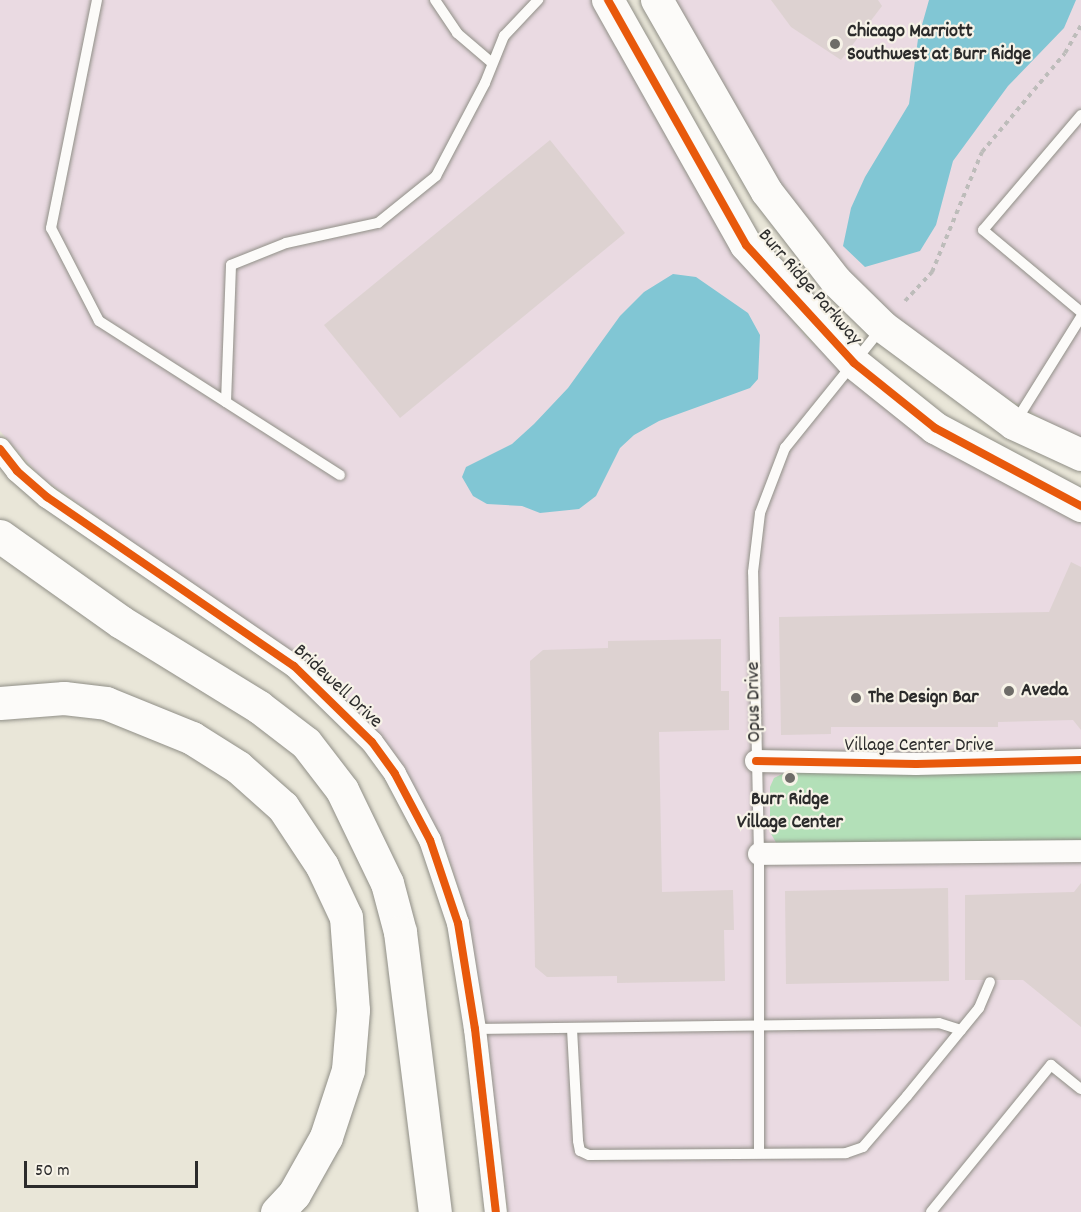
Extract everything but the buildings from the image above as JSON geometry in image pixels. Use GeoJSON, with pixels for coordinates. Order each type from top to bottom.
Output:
{"type":"FeatureCollection","features":[{"type":"Feature","properties":{"kind":"highway"},"geometry":{"type":"LineString","coordinates":[[0,536],[121,622],[259,706],[306,743],[342,790],[387,883],[400,932],[435,1212]]}},
{"type":"Feature","properties":{"kind":"highway"},"geometry":{"type":"LineString","coordinates":[[0,703],[64,698],[106,703],[192,738],[238,767],[283,807],[322,866],[347,928],[353,1010],[348,1070],[326,1137],[294,1194],[277,1212]]}},
{"type":"Feature","properties":{"kind":"street","name":"Burr Ridge Parkway"},"geometry":{"type":"LineString","coordinates":[[608,0],[746,245],[854,363],[935,428],[1081,506]]}},
{"type":"Feature","properties":{"kind":"street","name":"Burr Ridge Parkway"},"geometry":{"type":"LineString","coordinates":[[657,0],[767,192],[836,281],[883,327],[1014,424],[1081,455]]}},
{"type":"Feature","properties":{"kind":"street","name":"Bridewell Drive"},"geometry":{"type":"LineString","coordinates":[[0,449],[16,471],[47,497],[294,666],[372,742],[418,815],[441,868],[458,923],[475,1029],[496,1212]]}},
{"type":"Feature","properties":{"kind":"street","name":"Village Center Drive"},"geometry":{"type":"LineString","coordinates":[[756,761],[916,764],[1081,760]]}},
{"type":"Feature","properties":{"kind":"street"},"geometry":{"type":"LineString","coordinates":[[759,854],[1081,850]]}},
{"type":"Feature","properties":{"kind":"lane"},"geometry":{"type":"LineString","coordinates":[[97,0],[51,228],[99,321],[340,475]]}},
{"type":"Feature","properties":{"kind":"lane"},"geometry":{"type":"LineString","coordinates":[[435,0],[457,33],[491,62]]}},
{"type":"Feature","properties":{"kind":"lane"},"geometry":{"type":"LineString","coordinates":[[226,402],[231,265],[286,243],[378,223],[436,176],[485,82],[491,62],[504,36],[538,0]]}},
{"type":"Feature","properties":{"kind":"lane"},"geometry":{"type":"LineString","coordinates":[[1081,115],[983,230],[1081,312]]}},
{"type":"Feature","properties":{"kind":"lane"},"geometry":{"type":"LineString","coordinates":[[1014,424],[1081,317]]}},
{"type":"Feature","properties":{"kind":"lane","name":"Opus Drive"},"geometry":{"type":"LineString","coordinates":[[759,1153],[759,854],[753,572],[760,513],[785,448],[883,327]]}},
{"type":"Feature","properties":{"kind":"lane"},"geometry":{"type":"LineString","coordinates":[[572,1029],[580,1151],[589,1155],[846,1153],[863,1147],[978,1008],[990,982]]}},
{"type":"Feature","properties":{"kind":"lane"},"geometry":{"type":"LineString","coordinates":[[475,1029],[939,1023],[961,1030]]}},
{"type":"Feature","properties":{"kind":"lane"},"geometry":{"type":"LineString","coordinates":[[931,1212],[1051,1065],[1081,1089]]}},
{"type":"Feature","properties":{"kind":"path"},"geometry":{"type":"LineString","coordinates":[[905,301],[932,272],[982,152],[1065,52],[1081,25]]}},
{"type":"Feature","properties":{"kind":"shaded area"},"geometry":{"type":"Polygon","coordinates":[[[0,0],[598,0],[759,278],[807,338],[893,412],[926,435],[996,479],[1081,523],[1081,1212],[508,1212],[468,918],[447,853],[399,762],[371,726],[328,682],[41,477],[0,431],[0,0]]]}},
{"type":"Feature","properties":{"kind":"shaded area"},"geometry":{"type":"Polygon","coordinates":[[[672,0],[1081,0],[1081,442],[974,378],[858,288],[797,217],[672,0]]]}},
{"type":"Feature","properties":{"kind":"green space"},"geometry":{"type":"Polygon","coordinates":[[[1081,767],[1081,844],[778,846],[770,832],[770,787],[774,778],[786,772],[1081,767]]]}},
{"type":"Feature","properties":{"kind":"water"},"geometry":{"type":"Polygon","coordinates":[[[929,0],[1076,0],[1064,28],[1008,86],[953,161],[936,225],[920,251],[865,267],[843,246],[851,208],[865,177],[909,104],[918,39],[929,0]]]}},
{"type":"Feature","properties":{"kind":"water"},"geometry":{"type":"Polygon","coordinates":[[[673,274],[696,277],[748,313],[760,335],[758,379],[750,388],[659,421],[634,435],[620,448],[596,496],[579,509],[540,513],[522,506],[487,504],[473,496],[462,477],[466,467],[512,444],[534,424],[568,388],[620,316],[644,292],[673,274]]]}},
{"type":"Feature","properties":{"kind":"cycle path"},"geometry":{"type":"LineString","coordinates":[[608,0],[746,245],[854,363],[935,428],[1081,506]]}},
{"type":"Feature","properties":{"kind":"cycle path"},"geometry":{"type":"LineString","coordinates":[[0,449],[17,471],[47,497],[294,666],[372,742],[395,774],[430,840],[458,923],[475,1029],[496,1212]]}},
{"type":"Feature","properties":{"kind":"cycle path"},"geometry":{"type":"LineString","coordinates":[[756,761],[916,764],[1081,760]]}},
{"type":"Feature","properties":{"kind":"place","name":"Chicago Marriott Southwest at Burr Ridge"},"geometry":{"type":"Point","coordinates":[835,44]}},
{"type":"Feature","properties":{"kind":"place","name":"Aveda"},"geometry":{"type":"Point","coordinates":[1009,691]}},
{"type":"Feature","properties":{"kind":"place","name":"The Design Bar"},"geometry":{"type":"Point","coordinates":[856,698]}},
{"type":"Feature","properties":{"kind":"place","name":"Burr Ridge Village Center"},"geometry":{"type":"Point","coordinates":[790,778]}}]}
